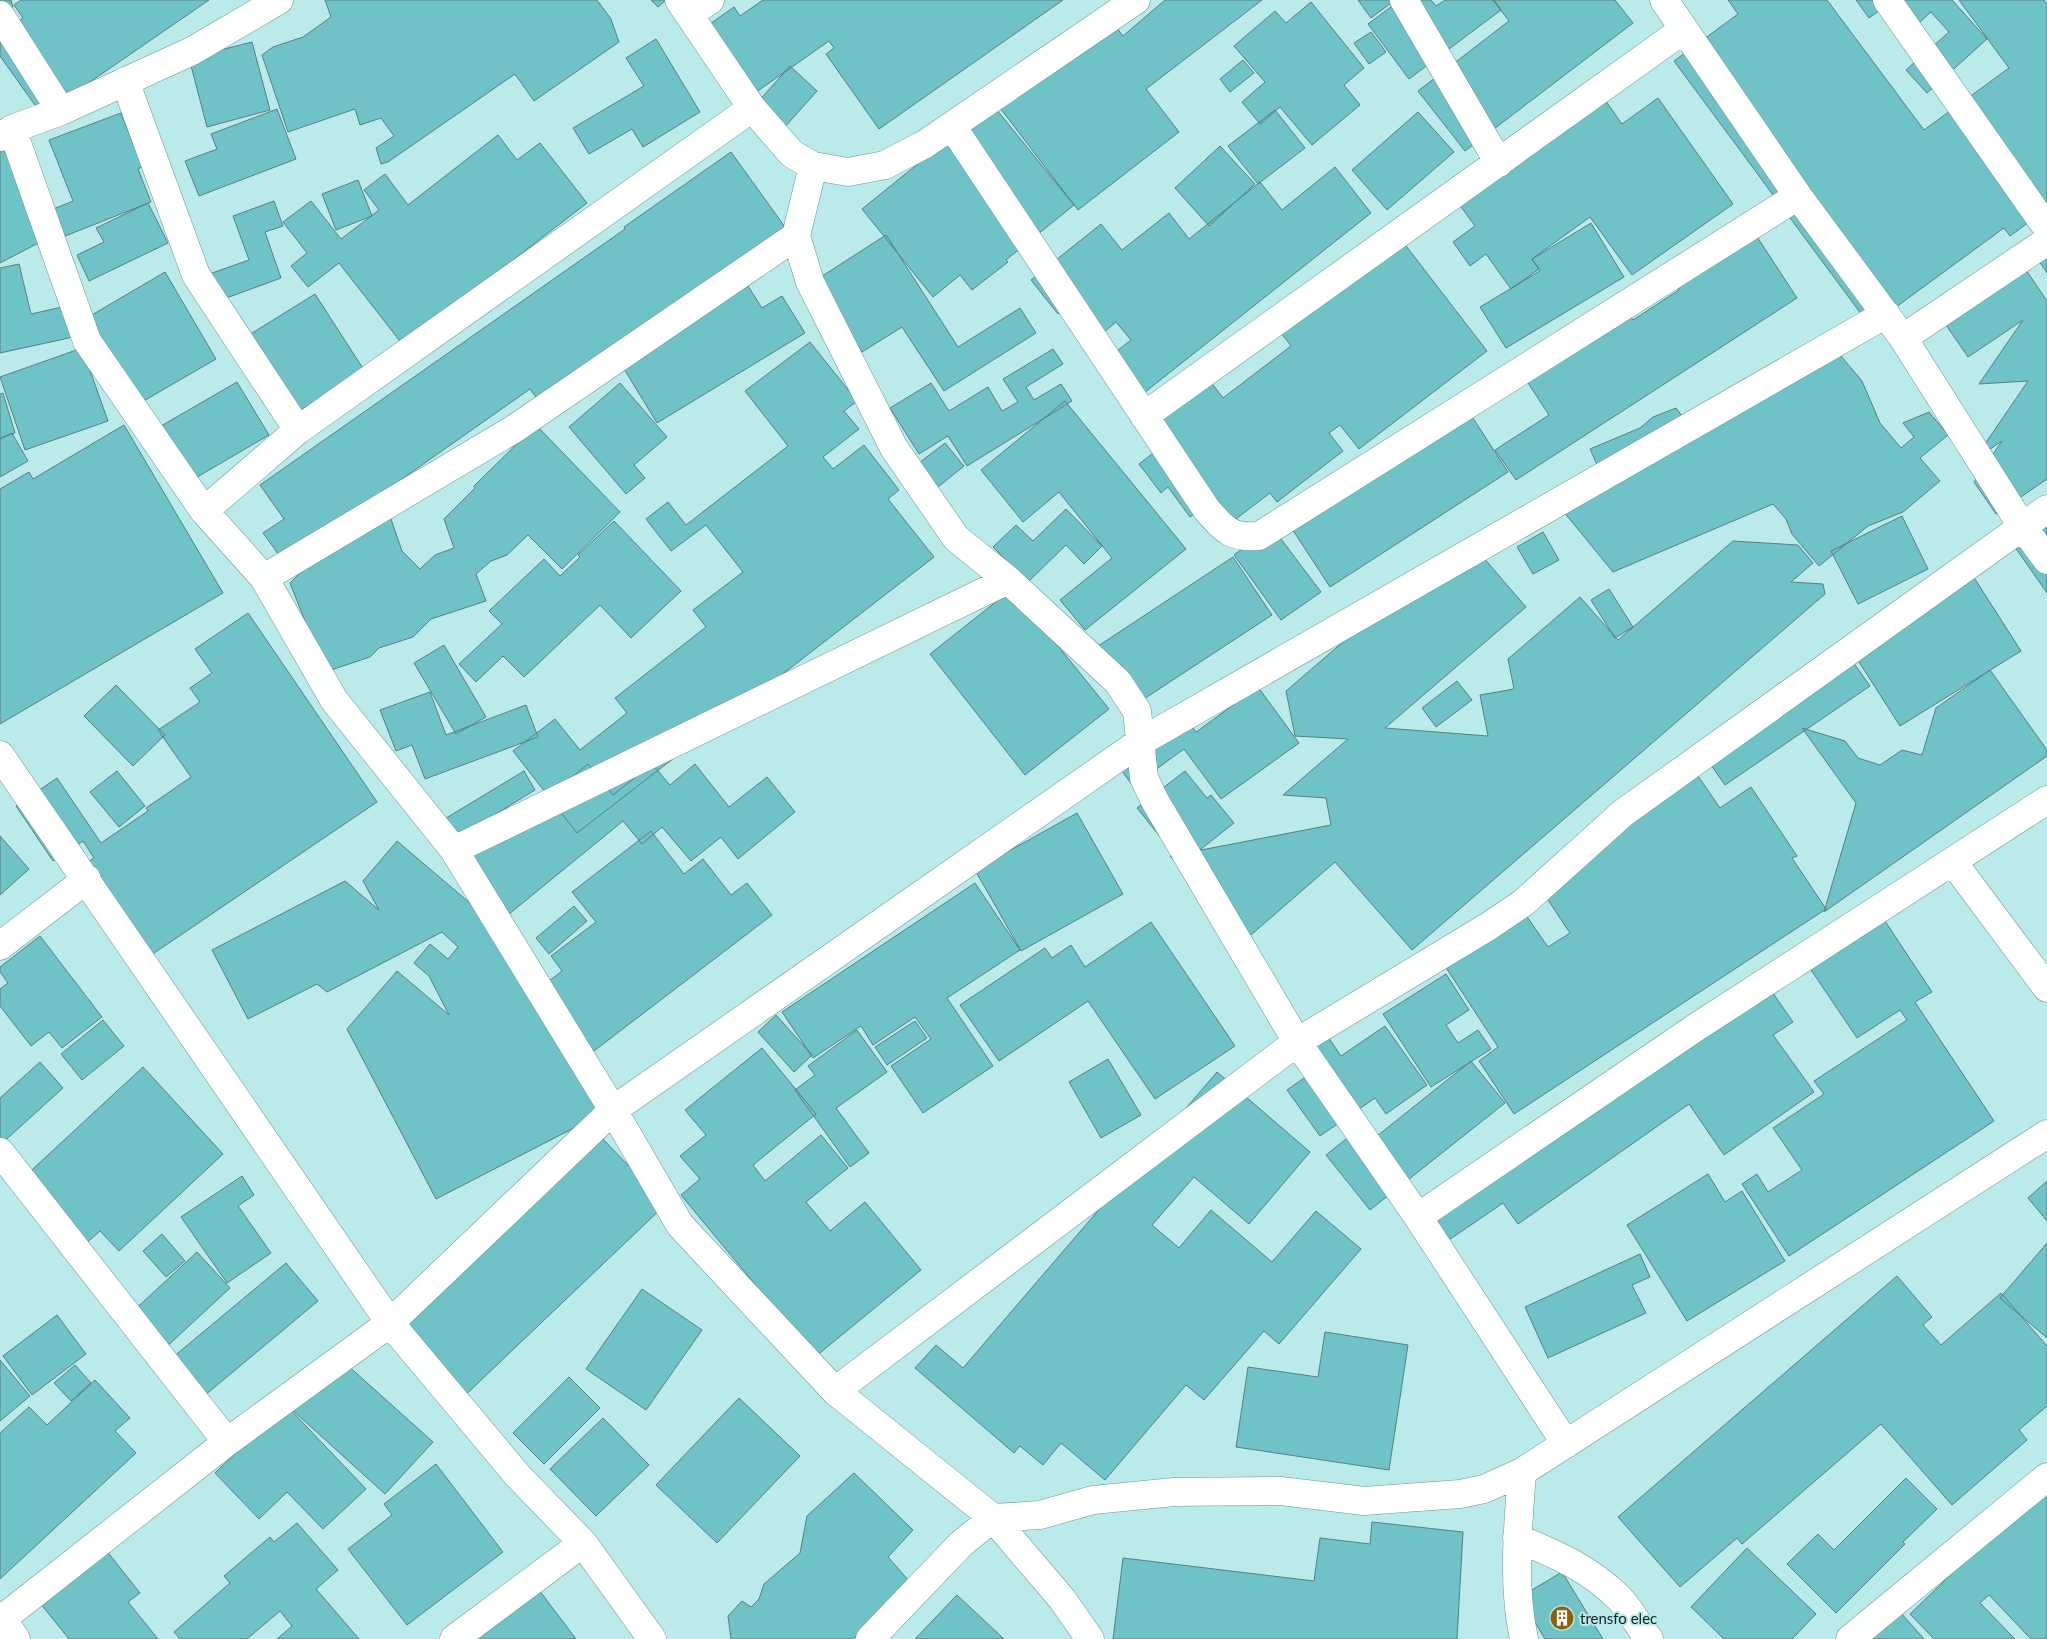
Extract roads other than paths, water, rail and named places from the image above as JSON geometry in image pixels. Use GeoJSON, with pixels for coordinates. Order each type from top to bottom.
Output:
{"type":"FeatureCollection","features":[{"type":"Feature","properties":{"kind":"street"},"geometry":{"type":"LineString","coordinates":[[279,0],[192,51],[61,111],[6,133],[87,341],[204,511],[264,578],[334,700],[454,850],[680,1225],[835,1391],[993,1518],[1062,1599],[1090,1639]]}},
{"type":"Feature","properties":{"kind":"street"},"geometry":{"type":"LineString","coordinates":[[693,5],[752,108],[792,154],[813,166],[848,172],[885,165],[925,144],[1136,0]]}},
{"type":"Feature","properties":{"kind":"street"},"geometry":{"type":"LineString","coordinates":[[1404,0],[1499,163]]}},
{"type":"Feature","properties":{"kind":"street"},"geometry":{"type":"LineString","coordinates":[[1664,0],[1798,196],[1903,338],[2022,526],[2047,560]]}},
{"type":"Feature","properties":{"kind":"street"},"geometry":{"type":"LineString","coordinates":[[1887,0],[2047,228]]}},
{"type":"Feature","properties":{"kind":"street"},"geometry":{"type":"LineString","coordinates":[[0,15],[61,111]]}},
{"type":"Feature","properties":{"kind":"street"},"geometry":{"type":"LineString","coordinates":[[1144,416],[1684,30]]}},
{"type":"Feature","properties":{"kind":"street"},"geometry":{"type":"LineString","coordinates":[[125,81],[196,275],[298,430]]}},
{"type":"Feature","properties":{"kind":"street"},"geometry":{"type":"LineString","coordinates":[[204,511],[298,430],[752,108]]}},
{"type":"Feature","properties":{"kind":"street"},"geometry":{"type":"LineString","coordinates":[[952,126],[1206,510],[1226,531],[1243,538],[1259,536],[1798,196]]}},
{"type":"Feature","properties":{"kind":"street"},"geometry":{"type":"LineString","coordinates":[[813,166],[796,236],[810,282],[894,448],[956,538],[1008,580],[1118,682],[1137,711],[1144,778],[1155,801],[1297,1042],[1418,1217],[1566,1444]]}},
{"type":"Feature","properties":{"kind":"street"},"geometry":{"type":"LineString","coordinates":[[264,578],[514,429],[796,236]]}},
{"type":"Feature","properties":{"kind":"street"},"geometry":{"type":"LineString","coordinates":[[1903,338],[2047,241]]}},
{"type":"Feature","properties":{"kind":"street"},"geometry":{"type":"LineString","coordinates":[[6,1625],[227,1442],[390,1323],[612,1110],[1140,742],[1886,314]]}},
{"type":"Feature","properties":{"kind":"street"},"geometry":{"type":"LineString","coordinates":[[835,1391],[1297,1042],[1489,926],[1523,903],[1623,813],[2047,509]]}},
{"type":"Feature","properties":{"kind":"street"},"geometry":{"type":"LineString","coordinates":[[454,850],[1008,580]]}},
{"type":"Feature","properties":{"kind":"street"},"geometry":{"type":"LineString","coordinates":[[0,756],[87,879],[390,1323],[518,1476],[583,1543],[652,1639]]}},
{"type":"Feature","properties":{"kind":"street"},"geometry":{"type":"LineString","coordinates":[[1418,1217],[1695,1028],[2047,800]]}},
{"type":"Feature","properties":{"kind":"street"},"geometry":{"type":"LineString","coordinates":[[1953,862],[2047,988]]}},
{"type":"Feature","properties":{"kind":"street"},"geometry":{"type":"LineString","coordinates":[[0,946],[87,879]]}},
{"type":"Feature","properties":{"kind":"street"},"geometry":{"type":"LineString","coordinates":[[870,1639],[962,1544],[993,1518],[1040,1515],[1093,1500],[1174,1492],[1281,1491],[1364,1501],[1460,1494],[1484,1489],[1522,1472],[2047,1134]]}},
{"type":"Feature","properties":{"kind":"street"},"geometry":{"type":"LineString","coordinates":[[0,1152],[227,1442]]}},
{"type":"Feature","properties":{"kind":"street"},"geometry":{"type":"LineString","coordinates":[[1522,1472],[1517,1538],[1519,1611],[1524,1639]]}},
{"type":"Feature","properties":{"kind":"street"},"geometry":{"type":"LineString","coordinates":[[1850,1639],[2047,1476]]}},
{"type":"Feature","properties":{"kind":"street"},"geometry":{"type":"LineString","coordinates":[[1517,1538],[1568,1559],[1592,1575],[1620,1599],[1649,1639]]}},
{"type":"Feature","properties":{"kind":"street"},"geometry":{"type":"LineString","coordinates":[[454,1639],[583,1543]]}},
{"type":"Feature","properties":{"kind":"place","name":"trensfo elec"},"geometry":{"type":"Point","coordinates":[1562,1618]}}]}
